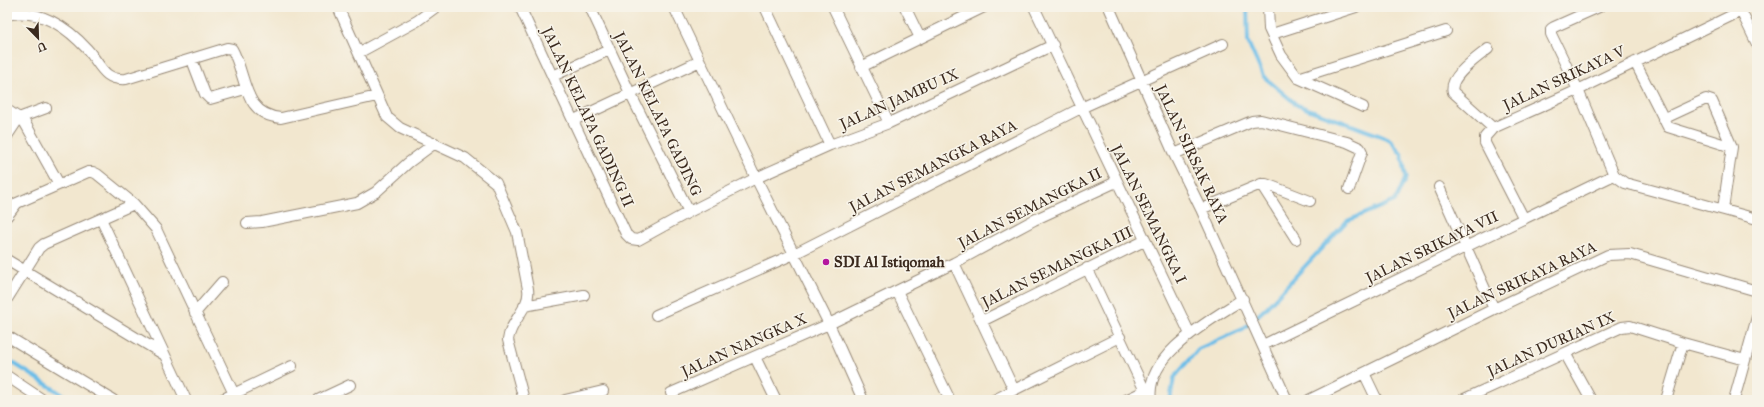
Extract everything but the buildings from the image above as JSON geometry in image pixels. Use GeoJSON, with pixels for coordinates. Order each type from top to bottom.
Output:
{"type":"FeatureCollection","features":[{"type":"Feature","properties":{"kind":"street"},"geometry":{"type":"LineString","coordinates":[[338,7],[360,52],[377,96],[387,116],[400,128],[465,158],[496,183],[517,232],[529,297],[509,332],[508,340],[524,400]]}},
{"type":"Feature","properties":{"kind":"street"},"geometry":{"type":"LineString","coordinates":[[360,52],[416,21],[436,7]]}},
{"type":"Feature","properties":{"kind":"street","name":"JALAN KELAPA GADING II"},"geometry":{"type":"LineString","coordinates":[[520,7],[626,234],[631,239]]}},
{"type":"Feature","properties":{"kind":"street","name":"JALAN KELAPA GADING"},"geometry":{"type":"LineString","coordinates":[[590,7],[609,50],[689,212]]}},
{"type":"Feature","properties":{"kind":"street"},"geometry":{"type":"LineString","coordinates":[[674,7],[756,178],[829,324],[863,400]]}},
{"type":"Feature","properties":{"kind":"street"},"geometry":{"type":"LineString","coordinates":[[765,7],[830,145]]}},
{"type":"Feature","properties":{"kind":"street"},"geometry":{"type":"LineString","coordinates":[[833,7],[889,123]]}},
{"type":"Feature","properties":{"kind":"street"},"geometry":{"type":"LineString","coordinates":[[905,7],[920,38]]}},
{"type":"Feature","properties":{"kind":"street"},"geometry":{"type":"LineString","coordinates":[[861,67],[920,38],[967,11],[984,7]]}},
{"type":"Feature","properties":{"kind":"street","name":"JALAN SEMANGKA I"},"geometry":{"type":"LineString","coordinates":[[1034,7],[1144,241],[1190,334]]}},
{"type":"Feature","properties":{"kind":"street","name":"JALAN SIRSAK RAYA"},"geometry":{"type":"LineString","coordinates":[[1110,7],[1174,154],[1243,299],[1287,400]]}},
{"type":"Feature","properties":{"kind":"street"},"geometry":{"type":"LineString","coordinates":[[1268,7],[1269,29],[1281,55],[1298,78],[1363,107]]}},
{"type":"Feature","properties":{"kind":"street"},"geometry":{"type":"LineString","coordinates":[[1272,34],[1356,7]]}},
{"type":"Feature","properties":{"kind":"street"},"geometry":{"type":"LineString","coordinates":[[1599,7],[1551,29],[1551,34],[1578,90],[1614,175],[1625,183],[1757,219]]}},
{"type":"Feature","properties":{"kind":"street"},"geometry":{"type":"LineString","coordinates":[[1741,9],[1757,44]]}},
{"type":"Feature","properties":{"kind":"street","name":"JALAN SRIKAYA V"},"geometry":{"type":"LineString","coordinates":[[1524,219],[1486,143],[1485,137],[1493,128],[1578,90],[1741,9]]}},
{"type":"Feature","properties":{"kind":"street"},"geometry":{"type":"LineString","coordinates":[[7,15],[26,14],[42,16],[50,19],[88,50],[102,71],[116,80],[126,79],[192,60],[227,48],[232,49],[245,89],[261,113],[270,117],[281,118],[377,96]]}},
{"type":"Feature","properties":{"kind":"street"},"geometry":{"type":"LineString","coordinates":[[1298,78],[1446,31]]}},
{"type":"Feature","properties":{"kind":"street","name":"JALAN SEMANGKA RAYA"},"geometry":{"type":"LineString","coordinates":[[656,315],[794,254],[1081,108],[1223,44]]}},
{"type":"Feature","properties":{"kind":"street","name":"JALAN JAMBU IX"},"geometry":{"type":"LineString","coordinates":[[631,239],[638,240],[756,178],[830,145],[889,123],[1053,45]]}},
{"type":"Feature","properties":{"kind":"street"},"geometry":{"type":"LineString","coordinates":[[1488,49],[1455,78],[1451,88],[1453,92],[1493,128]]}},
{"type":"Feature","properties":{"kind":"street"},"geometry":{"type":"LineString","coordinates":[[553,76],[609,50]]}},
{"type":"Feature","properties":{"kind":"street"},"geometry":{"type":"LineString","coordinates":[[192,60],[205,94],[210,99],[215,99],[245,89]]}},
{"type":"Feature","properties":{"kind":"street"},"geometry":{"type":"LineString","coordinates":[[574,120],[700,61]]}},
{"type":"Feature","properties":{"kind":"street"},"geometry":{"type":"LineString","coordinates":[[1634,62],[1668,127],[1732,147]]}},
{"type":"Feature","properties":{"kind":"street"},"geometry":{"type":"LineString","coordinates":[[1663,119],[1710,99],[1712,101],[1732,147],[1723,210]]}},
{"type":"Feature","properties":{"kind":"street"},"geometry":{"type":"LineString","coordinates":[[7,136],[19,118],[46,108]]}},
{"type":"Feature","properties":{"kind":"street"},"geometry":{"type":"LineString","coordinates":[[7,110],[19,118],[28,127],[59,184]]}},
{"type":"Feature","properties":{"kind":"street"},"geometry":{"type":"LineString","coordinates":[[1174,154],[1252,121],[1268,120],[1347,142],[1360,148],[1362,152],[1361,158],[1349,189]]}},
{"type":"Feature","properties":{"kind":"street"},"geometry":{"type":"LineString","coordinates":[[247,223],[262,222],[356,204],[376,192],[408,163],[435,143]]}},
{"type":"Feature","properties":{"kind":"street"},"geometry":{"type":"LineString","coordinates":[[7,216],[17,203],[88,172],[93,172],[134,204],[156,229],[234,394]]}},
{"type":"Feature","properties":{"kind":"street","name":"JALAN SRIKAYA VII"},"geometry":{"type":"LineString","coordinates":[[1261,341],[1468,247],[1614,175]]}},
{"type":"Feature","properties":{"kind":"street","name":"JALAN SEMANGKA II"},"geometry":{"type":"LineString","coordinates":[[829,324],[954,264],[1034,220],[1116,182]]}},
{"type":"Feature","properties":{"kind":"street"},"geometry":{"type":"LineString","coordinates":[[1201,210],[1261,184],[1266,184],[1310,201]]}},
{"type":"Feature","properties":{"kind":"street"},"geometry":{"type":"LineString","coordinates":[[1261,184],[1296,239]]}},
{"type":"Feature","properties":{"kind":"street"},"geometry":{"type":"LineString","coordinates":[[1439,187],[1468,247],[1494,309]]}},
{"type":"Feature","properties":{"kind":"street"},"geometry":{"type":"LineString","coordinates":[[7,299],[39,248],[44,244],[134,204]]}},
{"type":"Feature","properties":{"kind":"street"},"geometry":{"type":"LineString","coordinates":[[101,219],[163,354],[186,400]]}},
{"type":"Feature","properties":{"kind":"street","name":"JALAN SEMANGKA III"},"geometry":{"type":"LineString","coordinates":[[982,321],[1086,268],[1144,241]]}},
{"type":"Feature","properties":{"kind":"street","name":"JALAN SRIKAYA RAYA"},"geometry":{"type":"LineString","coordinates":[[1309,400],[1608,255],[1620,253],[1630,254],[1757,291]]}},
{"type":"Feature","properties":{"kind":"street"},"geometry":{"type":"LineString","coordinates":[[7,260],[163,354]]}},
{"type":"Feature","properties":{"kind":"street"},"geometry":{"type":"LineString","coordinates":[[954,264],[1014,390]]}},
{"type":"Feature","properties":{"kind":"street"},"geometry":{"type":"LineString","coordinates":[[1086,268],[1151,400]]}},
{"type":"Feature","properties":{"kind":"street"},"geometry":{"type":"LineString","coordinates":[[195,312],[222,282]]}},
{"type":"Feature","properties":{"kind":"street"},"geometry":{"type":"LineString","coordinates":[[897,291],[950,400]]}},
{"type":"Feature","properties":{"kind":"street"},"geometry":{"type":"LineString","coordinates":[[524,306],[584,295]]}},
{"type":"Feature","properties":{"kind":"street"},"geometry":{"type":"LineString","coordinates":[[1126,400],[1147,390],[1160,365],[1190,334],[1243,299]]}},
{"type":"Feature","properties":{"kind":"street"},"geometry":{"type":"LineString","coordinates":[[1734,400],[1757,317]]}},
{"type":"Feature","properties":{"kind":"street","name":"JALAN NANGKA X"},"geometry":{"type":"LineString","coordinates":[[671,394],[829,324]]}},
{"type":"Feature","properties":{"kind":"street","name":"JALAN DURIAN IX"},"geometry":{"type":"LineString","coordinates":[[1462,400],[1622,327],[1630,326],[1745,360]]}},
{"type":"Feature","properties":{"kind":"street"},"geometry":{"type":"LineString","coordinates":[[7,336],[113,400]]}},
{"type":"Feature","properties":{"kind":"street"},"geometry":{"type":"LineString","coordinates":[[994,400],[1120,337]]}},
{"type":"Feature","properties":{"kind":"street"},"geometry":{"type":"LineString","coordinates":[[1666,400],[1682,342]]}},
{"type":"Feature","properties":{"kind":"street"},"geometry":{"type":"LineString","coordinates":[[1565,353],[1591,400]]}},
{"type":"Feature","properties":{"kind":"street"},"geometry":{"type":"LineString","coordinates":[[755,358],[776,400]]}},
{"type":"Feature","properties":{"kind":"street"},"geometry":{"type":"LineString","coordinates":[[221,400],[292,366]]}},
{"type":"Feature","properties":{"kind":"street"},"geometry":{"type":"LineString","coordinates":[[1364,373],[1377,400]]}},
{"type":"Feature","properties":{"kind":"street"},"geometry":{"type":"LineString","coordinates":[[7,376],[43,400]]}},
{"type":"Feature","properties":{"kind":"street"},"geometry":{"type":"LineString","coordinates":[[318,400],[350,385]]}},
{"type":"Feature","properties":{"kind":"street"},"geometry":{"type":"LineString","coordinates":[[565,400],[603,392]]}},
{"type":"Feature","properties":{"kind":"waterway"},"geometry":{"type":"LineString","coordinates":[[1170,400],[1174,378],[1198,349],[1243,329],[1266,308],[1347,221],[1395,201],[1406,177],[1402,155],[1389,139],[1297,105],[1263,76],[1248,42],[1247,7]]}},
{"type":"Feature","properties":{"kind":"waterway"},"geometry":{"type":"LineString","coordinates":[[7,359],[71,400]]}},
{"type":"Feature","properties":{"kind":"place","name":"SDI Al Istiqomah"},"geometry":{"type":"Point","coordinates":[826,262]}}]}
